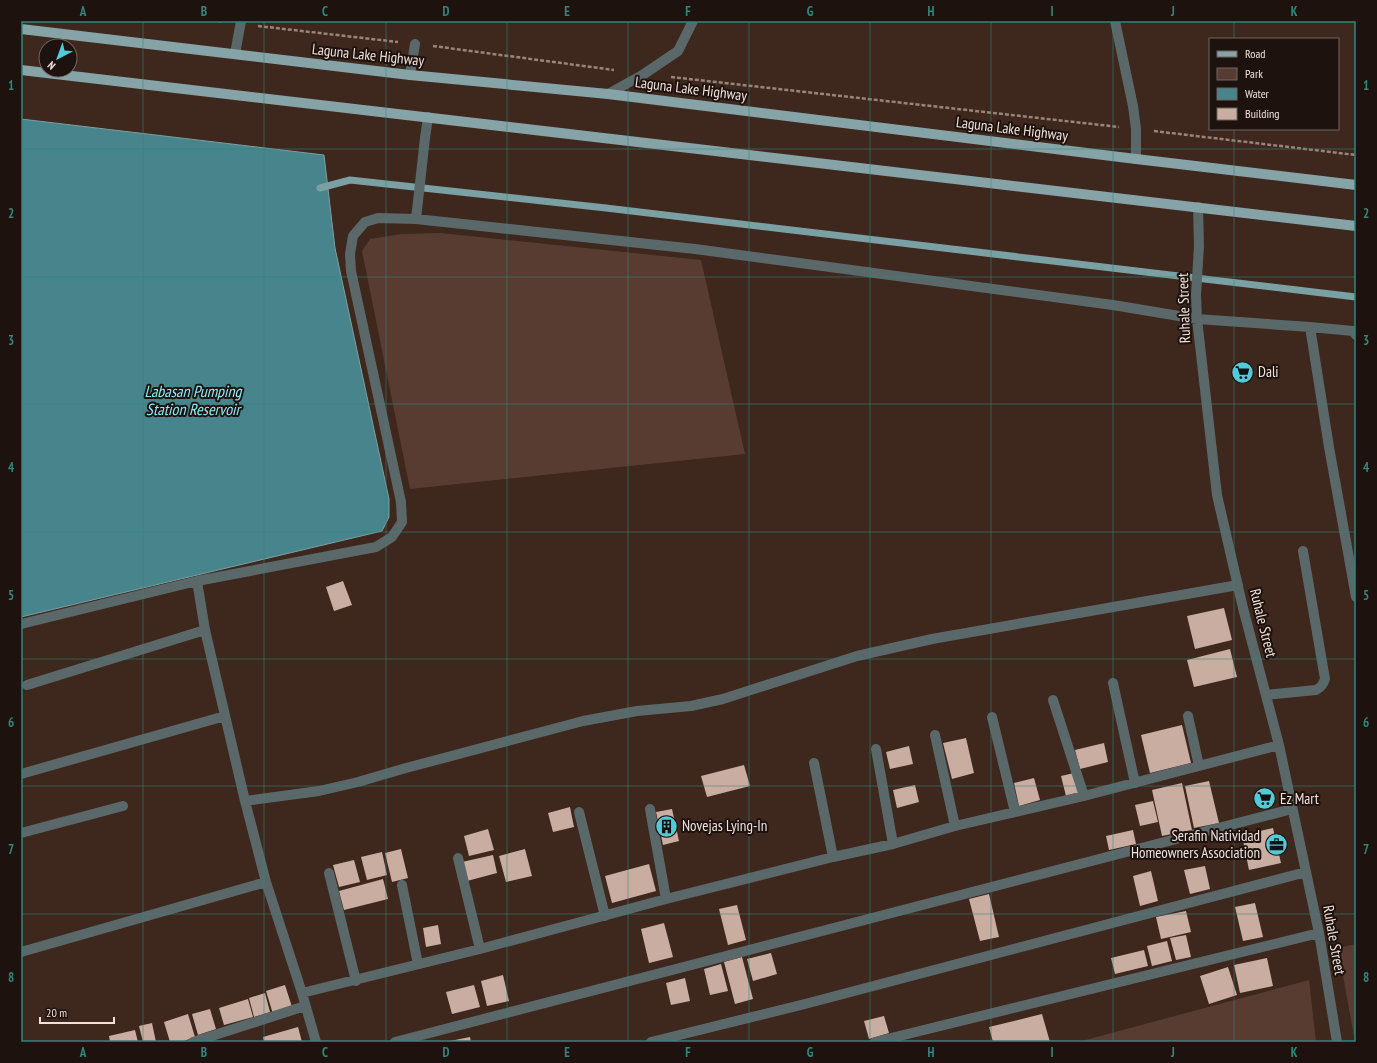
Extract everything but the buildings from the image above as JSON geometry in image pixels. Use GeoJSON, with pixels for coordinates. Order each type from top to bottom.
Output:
{"type":"FeatureCollection","features":[{"type":"Feature","properties":{"kind":"main road","name":"Laguna Lake Highway"},"geometry":{"type":"LineString","coordinates":[[21,29],[410,75],[608,94],[1136,160],[1356,185]]}},
{"type":"Feature","properties":{"kind":"main road"},"geometry":{"type":"LineString","coordinates":[[21,70],[1356,226]]}},
{"type":"Feature","properties":{"kind":"street"},"geometry":{"type":"LineString","coordinates":[[608,94],[644,74],[678,51],[693,21]]}},
{"type":"Feature","properties":{"kind":"street"},"geometry":{"type":"LineString","coordinates":[[1115,21],[1134,106],[1136,160]]}},
{"type":"Feature","properties":{"kind":"street"},"geometry":{"type":"LineString","coordinates":[[235,54],[241,22]]}},
{"type":"Feature","properties":{"kind":"street"},"geometry":{"type":"LineString","coordinates":[[410,75],[415,44]]}},
{"type":"Feature","properties":{"kind":"street"},"geometry":{"type":"LineString","coordinates":[[416,219],[428,117]]}},
{"type":"Feature","properties":{"kind":"street","name":"Ruhale Street"},"geometry":{"type":"LineString","coordinates":[[1198,207],[1199,246],[1196,295],[1197,319],[1217,495],[1238,585],[1279,745],[1319,933],[1337,1042]]}},
{"type":"Feature","properties":{"kind":"street"},"geometry":{"type":"LineString","coordinates":[[21,624],[197,581],[376,547],[392,537],[402,522],[401,502],[351,271],[350,254],[353,236],[365,222],[378,218],[416,219],[695,249],[1106,304],[1197,319],[1310,326],[1353,331],[1356,335]]}},
{"type":"Feature","properties":{"kind":"street"},"geometry":{"type":"LineString","coordinates":[[1310,326],[1329,447],[1356,597]]}},
{"type":"Feature","properties":{"kind":"street"},"geometry":{"type":"LineString","coordinates":[[1266,695],[1316,690],[1324,684],[1325,679],[1303,551]]}},
{"type":"Feature","properties":{"kind":"street"},"geometry":{"type":"LineString","coordinates":[[197,581],[206,630],[244,800],[266,882],[302,993],[316,1042]]}},
{"type":"Feature","properties":{"kind":"street"},"geometry":{"type":"LineString","coordinates":[[244,800],[319,791],[358,782],[583,721],[637,711],[690,706],[723,699],[857,656],[932,639],[1238,585]]}},
{"type":"Feature","properties":{"kind":"street"},"geometry":{"type":"LineString","coordinates":[[27,685],[206,630]]}},
{"type":"Feature","properties":{"kind":"street"},"geometry":{"type":"LineString","coordinates":[[1113,683],[1135,783]]}},
{"type":"Feature","properties":{"kind":"street"},"geometry":{"type":"LineString","coordinates":[[1053,700],[1084,796]]}},
{"type":"Feature","properties":{"kind":"street"},"geometry":{"type":"LineString","coordinates":[[21,774],[225,716]]}},
{"type":"Feature","properties":{"kind":"street"},"geometry":{"type":"LineString","coordinates":[[1188,716],[1199,766]]}},
{"type":"Feature","properties":{"kind":"street"},"geometry":{"type":"LineString","coordinates":[[992,717],[1015,812]]}},
{"type":"Feature","properties":{"kind":"street"},"geometry":{"type":"LineString","coordinates":[[935,735],[955,826]]}},
{"type":"Feature","properties":{"kind":"street"},"geometry":{"type":"LineString","coordinates":[[302,993],[356,981],[666,899],[833,857],[893,844],[955,826],[1084,796],[1279,745]]}},
{"type":"Feature","properties":{"kind":"street"},"geometry":{"type":"LineString","coordinates":[[876,749],[893,844]]}},
{"type":"Feature","properties":{"kind":"street"},"geometry":{"type":"LineString","coordinates":[[814,763],[833,857]]}},
{"type":"Feature","properties":{"kind":"street"},"geometry":{"type":"LineString","coordinates":[[21,833],[123,806]]}},
{"type":"Feature","properties":{"kind":"street"},"geometry":{"type":"LineString","coordinates":[[650,809],[666,899]]}},
{"type":"Feature","properties":{"kind":"street"},"geometry":{"type":"LineString","coordinates":[[395,1042],[1292,809]]}},
{"type":"Feature","properties":{"kind":"street"},"geometry":{"type":"LineString","coordinates":[[579,812],[605,916]]}},
{"type":"Feature","properties":{"kind":"street"},"geometry":{"type":"LineString","coordinates":[[458,858],[480,949]]}},
{"type":"Feature","properties":{"kind":"street"},"geometry":{"type":"LineString","coordinates":[[651,1042],[821,1000],[1306,872]]}},
{"type":"Feature","properties":{"kind":"street"},"geometry":{"type":"LineString","coordinates":[[329,873],[356,981]]}},
{"type":"Feature","properties":{"kind":"street"},"geometry":{"type":"LineString","coordinates":[[21,952],[266,882]]}},
{"type":"Feature","properties":{"kind":"street"},"geometry":{"type":"LineString","coordinates":[[402,885],[418,964]]}},
{"type":"Feature","properties":{"kind":"street"},"geometry":{"type":"LineString","coordinates":[[875,1042],[1319,933]]}},
{"type":"Feature","properties":{"kind":"street"},"geometry":{"type":"LineString","coordinates":[[193,1042],[305,1006]]}},
{"type":"Feature","properties":{"kind":"path","name":"Laguna Lake Highway"},"geometry":{"type":"LineString","coordinates":[[218,21],[241,22],[644,74],[1356,155]]}},
{"type":"Feature","properties":{"kind":"green space"},"geometry":{"type":"Polygon","coordinates":[[[440,233],[701,260],[745,454],[410,489],[362,251],[370,239],[401,234],[440,233]]]}},
{"type":"Feature","properties":{"kind":"green space"},"geometry":{"type":"Polygon","coordinates":[[[1356,944],[1356,1042],[1355,1042],[1338,948],[1356,944]]]}},
{"type":"Feature","properties":{"kind":"green space"},"geometry":{"type":"Polygon","coordinates":[[[1309,980],[1316,1042],[1078,1042],[1309,980]]]}},
{"type":"Feature","properties":{"kind":"water","name":"Labasan Pumping Station Reservoir"},"geometry":{"type":"Polygon","coordinates":[[[21,119],[324,155],[335,248],[389,499],[389,517],[382,531],[21,617],[21,119]]]}},
{"type":"Feature","properties":{"kind":"waterway"},"geometry":{"type":"LineString","coordinates":[[320,188],[350,180],[606,208],[1356,297]]}},
{"type":"Feature","properties":{"kind":"place","name":"Dali"},"geometry":{"type":"Point","coordinates":[1243,372]}},
{"type":"Feature","properties":{"kind":"place","name":"Ez Mart"},"geometry":{"type":"Point","coordinates":[1265,799]}},
{"type":"Feature","properties":{"kind":"place","name":"Novejas Lying-In"},"geometry":{"type":"Point","coordinates":[667,826]}},
{"type":"Feature","properties":{"kind":"place","name":"Serafin Natividad Homeowners Association"},"geometry":{"type":"Point","coordinates":[1276,845]}}]}
